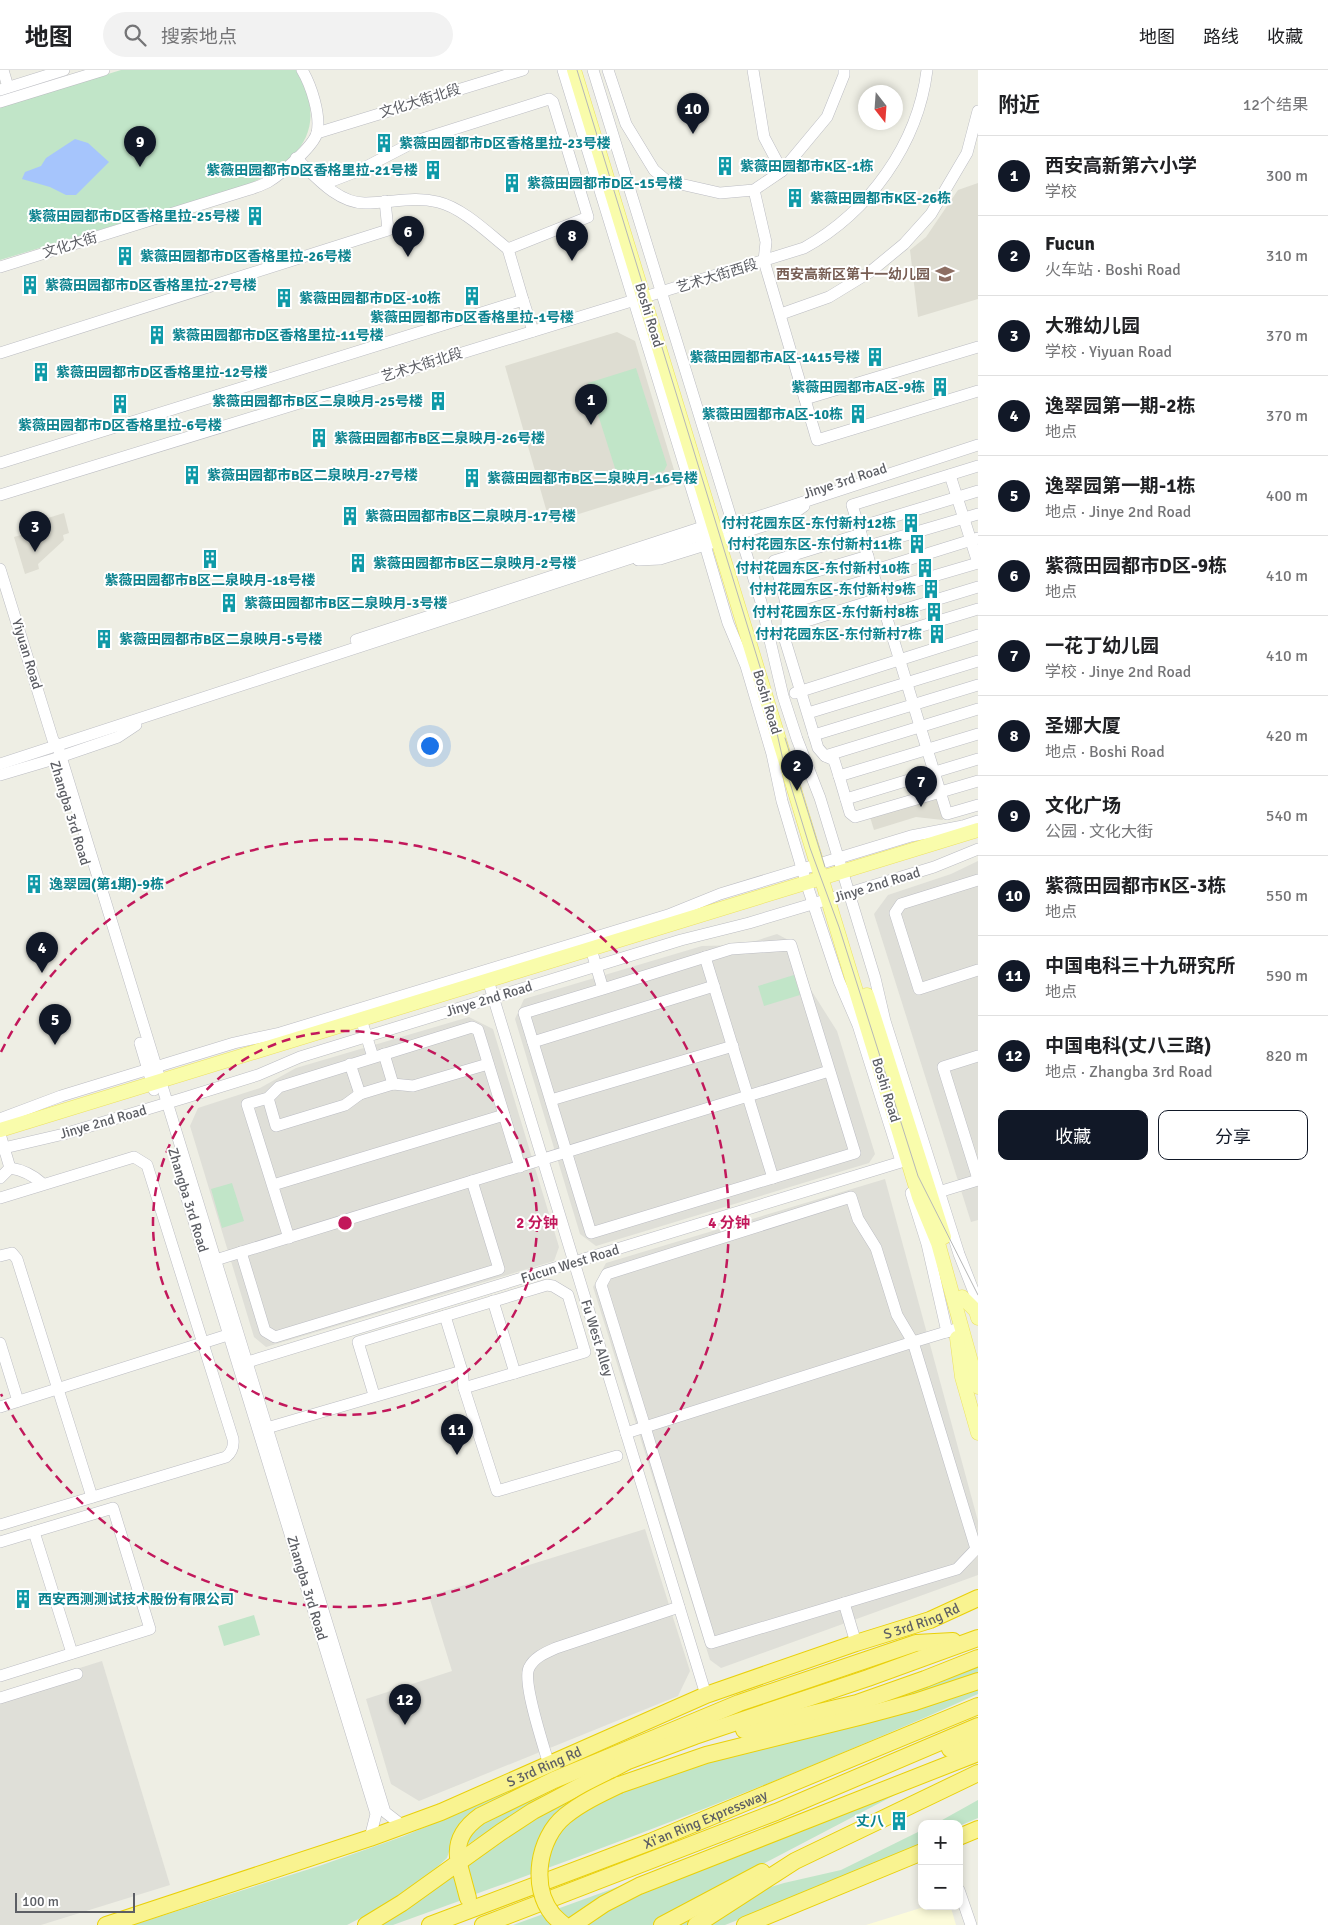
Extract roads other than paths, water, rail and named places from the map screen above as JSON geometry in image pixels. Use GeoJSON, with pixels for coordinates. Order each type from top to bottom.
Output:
{"type":"FeatureCollection","features":[{"type":"Feature","properties":{"kind":"highway","name":"S 3rd Ring Rd"},"geometry":{"type":"LineString","coordinates":[[106,1925],[370,1838],[441,1812],[706,1695],[856,1643],[930,1620],[978,1598]]}},
{"type":"Feature","properties":{"kind":"highway"},"geometry":{"type":"LineString","coordinates":[[366,1925],[402,1903],[533,1811],[628,1760],[858,1682],[977,1639]]}},
{"type":"Feature","properties":{"kind":"highway"},"geometry":{"type":"LineString","coordinates":[[468,1898],[457,1845],[469,1824],[480,1816],[554,1780],[739,1703],[916,1643],[977,1639]]}},
{"type":"Feature","properties":{"kind":"highway"},"geometry":{"type":"LineString","coordinates":[[585,1782],[678,1746],[857,1703],[978,1658]]}},
{"type":"Feature","properties":{"kind":"highway"},"geometry":{"type":"LineString","coordinates":[[564,1925],[552,1914],[542,1895],[539,1871],[542,1852],[550,1832],[564,1817],[589,1800],[619,1786],[706,1755],[915,1702],[978,1680]]}},
{"type":"Feature","properties":{"kind":"highway","name":"Xi'an Ring Expressway"},"geometry":{"type":"LineString","coordinates":[[430,1925],[650,1842],[978,1706]]}},
{"type":"Feature","properties":{"kind":"highway","name":"Xi'an Ring Expressway"},"geometry":{"type":"LineString","coordinates":[[483,1925],[776,1812],[978,1726]]}},
{"type":"Feature","properties":{"kind":"highway"},"geometry":{"type":"LineString","coordinates":[[776,1812],[978,1739]]}},
{"type":"Feature","properties":{"kind":"highway"},"geometry":{"type":"LineString","coordinates":[[573,1925],[604,1904],[639,1886],[978,1753]]}},
{"type":"Feature","properties":{"kind":"highway"},"geometry":{"type":"LineString","coordinates":[[696,1925],[795,1861],[978,1772]]}},
{"type":"Feature","properties":{"kind":"highway"},"geometry":{"type":"LineString","coordinates":[[963,1835],[978,1829]]}},
{"type":"Feature","properties":{"kind":"highway"},"geometry":{"type":"LineString","coordinates":[[745,1925],[769,1921],[918,1854]]}},
{"type":"Feature","properties":{"kind":"highway"},"geometry":{"type":"LineString","coordinates":[[662,1925],[764,1871],[795,1861]]}},
{"type":"Feature","properties":{"kind":"main road","name":"Boshi Road"},"geometry":{"type":"LineString","coordinates":[[574,70],[648,297]]}},
{"type":"Feature","properties":{"kind":"main road","name":"Boshi Road"},"geometry":{"type":"LineString","coordinates":[[583,70],[648,297],[824,875],[935,1193],[958,1300]]}},
{"type":"Feature","properties":{"kind":"main road","name":"Jinye 2nd Road"},"geometry":{"type":"LineString","coordinates":[[1,1139],[155,1080],[364,1027],[490,989],[593,957],[824,875],[978,830]]}},
{"type":"Feature","properties":{"kind":"main road","name":"Jinye 2nd Road"},"geometry":{"type":"LineString","coordinates":[[824,875],[978,839]]}},
{"type":"Feature","properties":{"kind":"main road","name":"Boshi Road"},"geometry":{"type":"LineString","coordinates":[[832,899],[919,1197],[958,1300],[975,1360],[978,1387]]}},
{"type":"Feature","properties":{"kind":"main road"},"geometry":{"type":"LineString","coordinates":[[977,1313],[958,1300],[951,1330],[962,1378],[978,1433]]}},
{"type":"Feature","properties":{"kind":"street"},"geometry":{"type":"LineString","coordinates":[[3,70],[4,88],[64,70]]}},
{"type":"Feature","properties":{"kind":"street"},"geometry":{"type":"LineString","coordinates":[[0,102],[104,70]]}},
{"type":"Feature","properties":{"kind":"street"},"geometry":{"type":"LineString","coordinates":[[302,70],[311,87],[314,98],[317,133]]}},
{"type":"Feature","properties":{"kind":"street","name":"文化大街北段"},"geometry":{"type":"LineString","coordinates":[[317,133],[523,70]]}},
{"type":"Feature","properties":{"kind":"street","name":"Boshi Road"},"geometry":{"type":"LineString","coordinates":[[564,70],[648,297]]}},
{"type":"Feature","properties":{"kind":"street","name":"Boshi Road"},"geometry":{"type":"LineString","coordinates":[[593,70],[648,297],[719,531],[761,602],[783,696],[796,739],[820,798],[824,875],[832,899],[839,981],[858,1025],[927,1244],[951,1330]]}},
{"type":"Feature","properties":{"kind":"street"},"geometry":{"type":"LineString","coordinates":[[608,70],[626,124],[654,170],[667,181],[720,194],[754,190],[782,171],[827,116],[844,75],[844,70]]}},
{"type":"Feature","properties":{"kind":"street"},"geometry":{"type":"LineString","coordinates":[[753,70],[764,137],[782,171]]}},
{"type":"Feature","properties":{"kind":"street","name":"艺术大街西段"},"geometry":{"type":"LineString","coordinates":[[648,297],[804,248],[815,242],[854,212],[886,175],[907,140],[923,95],[928,70]]}},
{"type":"Feature","properties":{"kind":"street"},"geometry":{"type":"LineString","coordinates":[[324,184],[358,171],[416,141],[548,100],[554,102],[588,217],[508,249]]}},
{"type":"Feature","properties":{"kind":"street"},"geometry":{"type":"LineString","coordinates":[[781,314],[830,297],[870,272],[904,244],[931,214],[968,153],[978,111]]}},
{"type":"Feature","properties":{"kind":"street","name":"文化大街"},"geometry":{"type":"LineString","coordinates":[[0,267],[268,182],[296,158],[317,133]]}},
{"type":"Feature","properties":{"kind":"street"},"geometry":{"type":"LineString","coordinates":[[296,158],[324,184],[346,199],[364,203],[414,198],[440,202],[456,209],[508,249],[533,332]]}},
{"type":"Feature","properties":{"kind":"street"},"geometry":{"type":"LineString","coordinates":[[754,190],[766,242],[764,261],[817,440],[978,391]]}},
{"type":"Feature","properties":{"kind":"street"},"geometry":{"type":"LineString","coordinates":[[0,353],[388,230],[385,201]]}},
{"type":"Feature","properties":{"kind":"street","name":"艺术大街北段"},"geometry":{"type":"LineString","coordinates":[[0,495],[648,297]]}},
{"type":"Feature","properties":{"kind":"street"},"geometry":{"type":"LineString","coordinates":[[0,462],[523,300]]}},
{"type":"Feature","properties":{"kind":"street"},"geometry":{"type":"LineString","coordinates":[[805,399],[978,347]]}},
{"type":"Feature","properties":{"kind":"street","name":"Jinye 3rd Road"},"geometry":{"type":"LineString","coordinates":[[719,531],[978,438]]}},
{"type":"Feature","properties":{"kind":"street","name":"Jinye 3rd Road"},"geometry":{"type":"LineString","coordinates":[[719,531],[978,445]]}},
{"type":"Feature","properties":{"kind":"street"},"geometry":{"type":"LineString","coordinates":[[978,466],[852,505],[947,814],[978,805]]}},
{"type":"Feature","properties":{"kind":"street"},"geometry":{"type":"LineString","coordinates":[[787,627],[978,563],[974,540],[964,518],[950,475]]}},
{"type":"Feature","properties":{"kind":"street"},"geometry":{"type":"LineString","coordinates":[[978,491],[774,561],[787,604],[785,640],[800,691],[818,748],[825,756],[834,760],[850,813],[855,817],[978,781]]}},
{"type":"Feature","properties":{"kind":"street"},"geometry":{"type":"LineString","coordinates":[[780,582],[978,514]]}},
{"type":"Feature","properties":{"kind":"street"},"geometry":{"type":"LineString","coordinates":[[0,764],[118,737],[150,716],[719,531]]}},
{"type":"Feature","properties":{"kind":"street"},"geometry":{"type":"LineString","coordinates":[[0,775],[55,750],[719,531]]}},
{"type":"Feature","properties":{"kind":"street"},"geometry":{"type":"LineString","coordinates":[[787,604],[974,540]]}},
{"type":"Feature","properties":{"kind":"street","name":"Yiyuan Road"},"geometry":{"type":"LineString","coordinates":[[0,569],[55,750]]}},
{"type":"Feature","properties":{"kind":"street"},"geometry":{"type":"LineString","coordinates":[[886,615],[978,587]]}},
{"type":"Feature","properties":{"kind":"street"},"geometry":{"type":"LineString","coordinates":[[892,635],[978,609]]}},
{"type":"Feature","properties":{"kind":"street"},"geometry":{"type":"LineString","coordinates":[[783,696],[978,636]]}},
{"type":"Feature","properties":{"kind":"street"},"geometry":{"type":"LineString","coordinates":[[808,713],[978,661]]}},
{"type":"Feature","properties":{"kind":"street"},"geometry":{"type":"LineString","coordinates":[[814,735],[978,685]]}},
{"type":"Feature","properties":{"kind":"street"},"geometry":{"type":"LineString","coordinates":[[825,756],[978,709]]}},
{"type":"Feature","properties":{"kind":"street"},"geometry":{"type":"LineString","coordinates":[[839,776],[978,734]]}},
{"type":"Feature","properties":{"kind":"street"},"geometry":{"type":"LineString","coordinates":[[0,756],[55,750]]}},
{"type":"Feature","properties":{"kind":"street","name":"Zhangba 3rd Road"},"geometry":{"type":"LineString","coordinates":[[55,750],[262,1429],[376,1814],[370,1838]]}},
{"type":"Feature","properties":{"kind":"street"},"geometry":{"type":"LineString","coordinates":[[846,799],[978,759]]}},
{"type":"Feature","properties":{"kind":"street","name":"Jinye 2nd Road"},"geometry":{"type":"LineString","coordinates":[[0,1119],[61,1096],[155,1080],[234,1043],[280,1033],[668,915],[720,894],[824,875],[911,836],[963,826],[978,821]]}},
{"type":"Feature","properties":{"kind":"street","name":"Jinye 2nd Road"},"geometry":{"type":"LineString","coordinates":[[593,957],[680,940],[749,923],[934,867],[978,849]]}},
{"type":"Feature","properties":{"kind":"street"},"geometry":{"type":"LineString","coordinates":[[978,880],[901,904],[895,913],[919,988],[978,970]]}},
{"type":"Feature","properties":{"kind":"street"},"geometry":{"type":"LineString","coordinates":[[791,945],[855,1153],[591,1233],[524,1013],[705,957],[731,949],[791,945]]}},
{"type":"Feature","properties":{"kind":"street"},"geometry":{"type":"LineString","coordinates":[[593,957],[603,989]]}},
{"type":"Feature","properties":{"kind":"street"},"geometry":{"type":"LineString","coordinates":[[705,957],[773,1178]]}},
{"type":"Feature","properties":{"kind":"street"},"geometry":{"type":"LineString","coordinates":[[533,1042],[714,986]]}},
{"type":"Feature","properties":{"kind":"street","name":"Fu West Alley"},"geometry":{"type":"LineString","coordinates":[[490,989],[706,1695]]}},
{"type":"Feature","properties":{"kind":"street"},"geometry":{"type":"LineString","coordinates":[[364,1027],[373,1057]]}},
{"type":"Feature","properties":{"kind":"street","name":"Jinye 2nd Road"},"geometry":{"type":"LineString","coordinates":[[1,1139],[64,1134],[163,1105],[258,1075],[364,1027]]}},
{"type":"Feature","properties":{"kind":"street"},"geometry":{"type":"LineString","coordinates":[[289,1238],[247,1104],[268,1098],[279,1087],[350,1064],[472,1027],[478,1030],[520,1167]]}},
{"type":"Feature","properties":{"kind":"street"},"geometry":{"type":"LineString","coordinates":[[551,1100],[733,1046]]}},
{"type":"Feature","properties":{"kind":"street"},"geometry":{"type":"LineString","coordinates":[[384,1054],[393,1084]]}},
{"type":"Feature","properties":{"kind":"street"},"geometry":{"type":"LineString","coordinates":[[935,1193],[978,1179],[943,1067],[978,1056]]}},
{"type":"Feature","properties":{"kind":"street"},"geometry":{"type":"LineString","coordinates":[[350,1064],[360,1094]]}},
{"type":"Feature","properties":{"kind":"street"},"geometry":{"type":"LineString","coordinates":[[268,1098],[276,1126],[345,1105],[360,1094],[393,1084],[413,1086],[488,1064]]}},
{"type":"Feature","properties":{"kind":"street"},"geometry":{"type":"LineString","coordinates":[[211,1261],[829,1071]]}},
{"type":"Feature","properties":{"kind":"street"},"geometry":{"type":"LineString","coordinates":[[273,1185],[504,1115]]}},
{"type":"Feature","properties":{"kind":"street"},"geometry":{"type":"LineString","coordinates":[[1,1139],[10,1168]]}},
{"type":"Feature","properties":{"kind":"street"},"geometry":{"type":"LineString","coordinates":[[0,1198],[134,1157],[147,1165],[233,1439],[232,1450],[226,1457],[0,1525]]}},
{"type":"Feature","properties":{"kind":"street","name":"Fucun West Road"},"geometry":{"type":"LineString","coordinates":[[242,1364],[901,1162]]}},
{"type":"Feature","properties":{"kind":"street"},"geometry":{"type":"LineString","coordinates":[[0,1178],[10,1168]]}},
{"type":"Feature","properties":{"kind":"street"},"geometry":{"type":"LineString","coordinates":[[10,1168],[24,1170],[43,1184]]}},
{"type":"Feature","properties":{"kind":"street"},"geometry":{"type":"LineString","coordinates":[[241,1252],[266,1332],[275,1338],[499,1269],[472,1181]]}},
{"type":"Feature","properties":{"kind":"street","name":"Boshi Road"},"geometry":{"type":"LineString","coordinates":[[935,1193],[975,1294],[977,1313]]}},
{"type":"Feature","properties":{"kind":"street"},"geometry":{"type":"LineString","coordinates":[[851,1197],[858,1219],[876,1248],[897,1315],[913,1342],[976,1549],[957,1569],[711,1643],[645,1427],[601,1285],[606,1274],[851,1197]]}},
{"type":"Feature","properties":{"kind":"street"},"geometry":{"type":"LineString","coordinates":[[0,1256],[12,1253],[17,1258],[92,1497]]}},
{"type":"Feature","properties":{"kind":"street"},"geometry":{"type":"LineString","coordinates":[[374,1395],[358,1342],[547,1285],[554,1286],[568,1295],[585,1352],[464,1388]]}},
{"type":"Feature","properties":{"kind":"street"},"geometry":{"type":"LineString","coordinates":[[493,1301],[514,1373]]}},
{"type":"Feature","properties":{"kind":"street"},"geometry":{"type":"LineString","coordinates":[[445,1316],[462,1371],[464,1388],[497,1491],[617,1456]]}},
{"type":"Feature","properties":{"kind":"street"},"geometry":{"type":"LineString","coordinates":[[626,1433],[951,1330]]}},
{"type":"Feature","properties":{"kind":"street"},"geometry":{"type":"LineString","coordinates":[[0,1407],[204,1344],[233,1333]]}},
{"type":"Feature","properties":{"kind":"street"},"geometry":{"type":"LineString","coordinates":[[0,1343],[18,1401]]}},
{"type":"Feature","properties":{"kind":"street"},"geometry":{"type":"LineString","coordinates":[[262,1429],[462,1371]]}},
{"type":"Feature","properties":{"kind":"street","name":"Zhangba 3rd Road"},"geometry":{"type":"LineString","coordinates":[[262,1429],[385,1812],[403,1826]]}},
{"type":"Feature","properties":{"kind":"street"},"geometry":{"type":"LineString","coordinates":[[0,1542],[113,1508],[150,1629],[0,1676]]}},
{"type":"Feature","properties":{"kind":"street"},"geometry":{"type":"LineString","coordinates":[[34,1532],[72,1653]]}},
{"type":"Feature","properties":{"kind":"street"},"geometry":{"type":"LineString","coordinates":[[844,1603],[856,1643]]}},
{"type":"Feature","properties":{"kind":"street"},"geometry":{"type":"LineString","coordinates":[[549,1765],[528,1690],[528,1669],[533,1661],[556,1648],[679,1607]]}},
{"type":"Feature","properties":{"kind":"street"},"geometry":{"type":"LineString","coordinates":[[0,1698],[77,1674]]}},
{"type":"Feature","properties":{"kind":"street"},"geometry":{"type":"LineString","coordinates":[[963,1902],[971,1925]]}},
{"type":"Feature","properties":{"kind":"water"},"geometry":{"type":"Polygon","coordinates":[[[75,139],[88,143],[109,162],[76,195],[66,195],[50,187],[22,179],[25,172],[41,166],[46,158],[75,139]]]}},
{"type":"Feature","properties":{"kind":"tram line"},"geometry":{"type":"LineString","coordinates":[[577,70],[768,693],[783,760],[810,848],[839,927],[918,1176],[978,1295]]}},
{"type":"Feature","properties":{"kind":"tram line"},"geometry":{"type":"LineString","coordinates":[[785,738],[825,867]]}},
{"type":"Feature","properties":{"kind":"place","name":"紫薇田园都市K区-3栋"},"geometry":{"type":"Point","coordinates":[693,134]}},
{"type":"Feature","properties":{"kind":"place","name":"紫薇田园都市D区香格里拉-23号楼"},"geometry":{"type":"Point","coordinates":[384,143]}},
{"type":"Feature","properties":{"kind":"place","name":"紫薇田园都市K区-1栋"},"geometry":{"type":"Point","coordinates":[725,166]}},
{"type":"Feature","properties":{"kind":"place","name":"文化广场"},"geometry":{"type":"Point","coordinates":[140,167]}},
{"type":"Feature","properties":{"kind":"place","name":"紫薇田园都市D区香格里拉-21号楼"},"geometry":{"type":"Point","coordinates":[433,170]}},
{"type":"Feature","properties":{"kind":"place","name":"紫薇田园都市D区-15号楼"},"geometry":{"type":"Point","coordinates":[512,183]}},
{"type":"Feature","properties":{"kind":"place","name":"紫薇田园都市K区-26栋"},"geometry":{"type":"Point","coordinates":[795,198]}},
{"type":"Feature","properties":{"kind":"place","name":"紫薇田园都市D区香格里拉-25号楼"},"geometry":{"type":"Point","coordinates":[255,216]}},
{"type":"Feature","properties":{"kind":"place","name":"紫薇田园都市D区香格里拉-26号楼"},"geometry":{"type":"Point","coordinates":[125,256]}},
{"type":"Feature","properties":{"kind":"place","name":"紫薇田园都市D区-9栋"},"geometry":{"type":"Point","coordinates":[408,257]}},
{"type":"Feature","properties":{"kind":"place","name":"圣娜大厦"},"geometry":{"type":"Point","coordinates":[572,261]}},
{"type":"Feature","properties":{"kind":"place","name":"西安高新区第十一幼儿园"},"geometry":{"type":"Point","coordinates":[945,274]}},
{"type":"Feature","properties":{"kind":"place","name":"紫薇田园都市D区香格里拉-27号楼"},"geometry":{"type":"Point","coordinates":[30,285]}},
{"type":"Feature","properties":{"kind":"place","name":"紫薇田园都市D区香格里拉-1号楼"},"geometry":{"type":"Point","coordinates":[472,296]}},
{"type":"Feature","properties":{"kind":"place","name":"紫薇田园都市D区-10栋"},"geometry":{"type":"Point","coordinates":[284,298]}},
{"type":"Feature","properties":{"kind":"place","name":"紫薇田园都市D区香格里拉-11号楼"},"geometry":{"type":"Point","coordinates":[157,335]}},
{"type":"Feature","properties":{"kind":"place","name":"紫薇田园都市A区-1415号楼"},"geometry":{"type":"Point","coordinates":[875,357]}},
{"type":"Feature","properties":{"kind":"place","name":"紫薇田园都市D区香格里拉-12号楼"},"geometry":{"type":"Point","coordinates":[41,372]}},
{"type":"Feature","properties":{"kind":"place","name":"紫薇田园都市A区-9栋"},"geometry":{"type":"Point","coordinates":[940,387]}},
{"type":"Feature","properties":{"kind":"place","name":"紫薇田园都市B区二泉映月-25号楼"},"geometry":{"type":"Point","coordinates":[438,401]}},
{"type":"Feature","properties":{"kind":"place","name":"紫薇田园都市D区香格里拉-6号楼"},"geometry":{"type":"Point","coordinates":[120,404]}},
{"type":"Feature","properties":{"kind":"place","name":"紫薇田园都市A区-10栋"},"geometry":{"type":"Point","coordinates":[858,414]}},
{"type":"Feature","properties":{"kind":"place","name":"西安高新第六小学"},"geometry":{"type":"Point","coordinates":[591,425]}},
{"type":"Feature","properties":{"kind":"place","name":"紫薇田园都市B区二泉映月-26号楼"},"geometry":{"type":"Point","coordinates":[319,438]}},
{"type":"Feature","properties":{"kind":"place","name":"紫薇田园都市B区二泉映月-27号楼"},"geometry":{"type":"Point","coordinates":[192,475]}},
{"type":"Feature","properties":{"kind":"place","name":"紫薇田园都市B区二泉映月-16号楼"},"geometry":{"type":"Point","coordinates":[472,478]}},
{"type":"Feature","properties":{"kind":"place","name":"紫薇田园都市B区二泉映月-17号楼"},"geometry":{"type":"Point","coordinates":[350,516]}},
{"type":"Feature","properties":{"kind":"place","name":"付村花园东区-东付新村12栋"},"geometry":{"type":"Point","coordinates":[911,523]}},
{"type":"Feature","properties":{"kind":"place","name":"付村花园东区-东付新村11栋"},"geometry":{"type":"Point","coordinates":[917,544]}},
{"type":"Feature","properties":{"kind":"place","name":"大雅幼儿园"},"geometry":{"type":"Point","coordinates":[35,552]}},
{"type":"Feature","properties":{"kind":"place","name":"紫薇田园都市B区二泉映月-18号楼"},"geometry":{"type":"Point","coordinates":[210,559]}},
{"type":"Feature","properties":{"kind":"place","name":"紫薇田园都市B区二泉映月-2号楼"},"geometry":{"type":"Point","coordinates":[358,563]}},
{"type":"Feature","properties":{"kind":"place","name":"付村花园东区-东付新村10栋"},"geometry":{"type":"Point","coordinates":[925,568]}},
{"type":"Feature","properties":{"kind":"place","name":"付村花园东区-东付新村9栋"},"geometry":{"type":"Point","coordinates":[931,589]}},
{"type":"Feature","properties":{"kind":"place","name":"紫薇田园都市B区二泉映月-3号楼"},"geometry":{"type":"Point","coordinates":[229,603]}},
{"type":"Feature","properties":{"kind":"place","name":"付村花园东区-东付新村8栋"},"geometry":{"type":"Point","coordinates":[934,612]}},
{"type":"Feature","properties":{"kind":"place","name":"付村花园东区-东付新村7栋"},"geometry":{"type":"Point","coordinates":[937,634]}},
{"type":"Feature","properties":{"kind":"place","name":"紫薇田园都市B区二泉映月-5号楼"},"geometry":{"type":"Point","coordinates":[104,639]}},
{"type":"Feature","properties":{"kind":"place","name":"Fucun"},"geometry":{"type":"Point","coordinates":[797,791]}},
{"type":"Feature","properties":{"kind":"place","name":"一花丁幼儿园"},"geometry":{"type":"Point","coordinates":[921,807]}},
{"type":"Feature","properties":{"kind":"place","name":"逸翠园(第1期)-9栋"},"geometry":{"type":"Point","coordinates":[34,884]}},
{"type":"Feature","properties":{"kind":"place","name":"逸翠园第一期-2栋"},"geometry":{"type":"Point","coordinates":[42,973]}},
{"type":"Feature","properties":{"kind":"place","name":"逸翠园第一期-1栋"},"geometry":{"type":"Point","coordinates":[55,1045]}},
{"type":"Feature","properties":{"kind":"place","name":"中国电科三十九研究所"},"geometry":{"type":"Point","coordinates":[457,1455]}},
{"type":"Feature","properties":{"kind":"place","name":"西安西测测试技术股份有限公司"},"geometry":{"type":"Point","coordinates":[23,1599]}},
{"type":"Feature","properties":{"kind":"place","name":"中国电科(丈八三路)"},"geometry":{"type":"Point","coordinates":[405,1725]}},
{"type":"Feature","properties":{"kind":"place","name":"丈八"},"geometry":{"type":"Point","coordinates":[899,1821]}}]}
